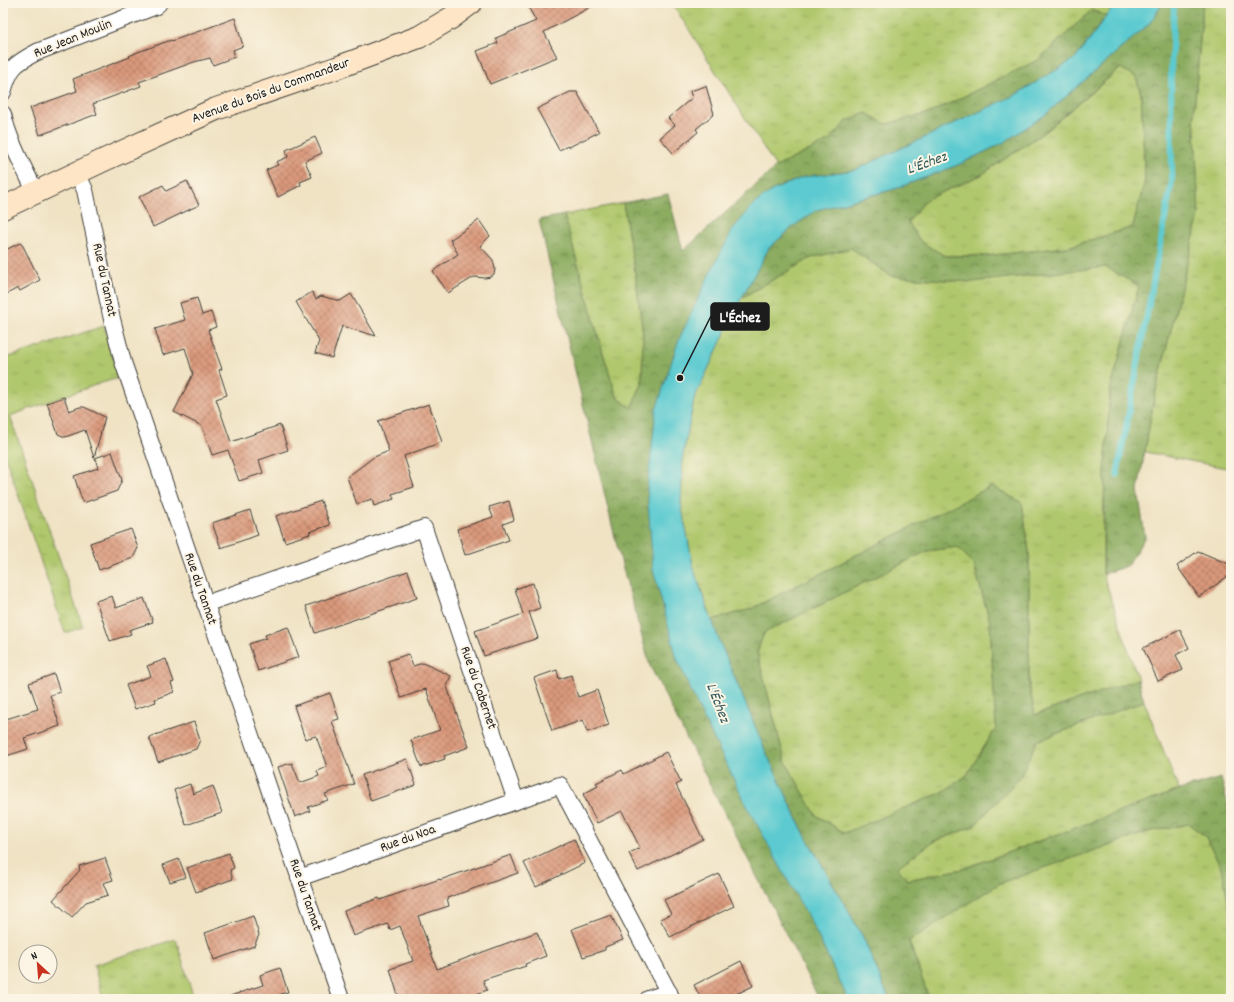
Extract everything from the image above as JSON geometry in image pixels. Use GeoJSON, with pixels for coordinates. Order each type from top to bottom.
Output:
{"type":"FeatureCollection","features":[{"type":"Feature","properties":{"kind":"main road","name":"Avenue du Bois du Commandeur"},"geometry":{"type":"LineString","coordinates":[[3,208],[216,109],[336,68],[419,37],[451,18],[471,3]]}},
{"type":"Feature","properties":{"kind":"street","name":"Rue Jean Moulin"},"geometry":{"type":"LineString","coordinates":[[3,92],[8,74],[20,61],[37,52],[156,6],[159,3]]}},
{"type":"Feature","properties":{"kind":"street"},"geometry":{"type":"LineString","coordinates":[[3,114],[19,156],[36,193]]}},
{"type":"Feature","properties":{"kind":"street","name":"Rue du Tannat"},"geometry":{"type":"LineString","coordinates":[[77,173],[85,190],[111,315],[123,362],[341,999]]}},
{"type":"Feature","properties":{"kind":"street","name":"Rue du Cabernet"},"geometry":{"type":"LineString","coordinates":[[205,604],[424,528],[516,800]]}},
{"type":"Feature","properties":{"kind":"street"},"geometry":{"type":"LineString","coordinates":[[516,800],[560,785],[671,995],[648,999]]}},
{"type":"Feature","properties":{"kind":"street","name":"Rue du Noa"},"geometry":{"type":"LineString","coordinates":[[300,878],[516,800]]}},
{"type":"Feature","properties":{"kind":"green space"},"geometry":{"type":"Polygon","coordinates":[[[672,3],[1116,3],[1106,16],[1092,10],[1038,60],[930,113],[886,124],[847,121],[830,140],[776,167],[672,3]]]}},
{"type":"Feature","properties":{"kind":"green space"},"geometry":{"type":"Polygon","coordinates":[[[1163,3],[1203,3],[1194,113],[1199,215],[1154,399],[1138,490],[1145,537],[1127,566],[1103,574],[1105,473],[1110,392],[1139,286],[1106,267],[971,282],[891,276],[851,248],[811,258],[741,298],[769,248],[794,226],[817,210],[895,189],[958,165],[1003,143],[1045,115],[1149,24],[1163,3]],[[1120,68],[1043,133],[981,175],[927,199],[908,222],[921,242],[945,256],[985,256],[1068,247],[1133,227],[1145,180],[1141,94],[1136,77],[1120,68]]]}},
{"type":"Feature","properties":{"kind":"green space"},"geometry":{"type":"Polygon","coordinates":[[[1203,3],[1231,3],[1231,469],[1145,452],[1154,399],[1199,215],[1194,113],[1203,3]]]}},
{"type":"Feature","properties":{"kind":"green space"},"geometry":{"type":"Polygon","coordinates":[[[1092,10],[1106,16],[1076,58],[1015,95],[855,170],[804,177],[773,190],[647,489],[814,928],[848,999],[819,999],[650,666],[618,550],[539,220],[564,215],[617,397],[631,408],[642,384],[643,334],[635,272],[623,203],[668,194],[683,251],[776,167],[830,140],[847,121],[866,113],[886,124],[930,113],[1038,60],[1092,10]]]}},
{"type":"Feature","properties":{"kind":"green space"},"geometry":{"type":"Polygon","coordinates":[[[1121,68],[1136,77],[1141,94],[1145,180],[1133,227],[1068,247],[985,256],[945,256],[921,242],[908,222],[927,199],[981,175],[1043,133],[1121,68]]]}},
{"type":"Feature","properties":{"kind":"green space"},"geometry":{"type":"Polygon","coordinates":[[[623,203],[635,272],[643,334],[642,384],[631,408],[617,397],[564,215],[623,203]]]}},
{"type":"Feature","properties":{"kind":"green space"},"geometry":{"type":"Polygon","coordinates":[[[851,248],[891,276],[971,282],[1106,267],[1139,286],[1110,392],[1103,521],[1103,574],[1138,679],[1035,715],[1029,685],[1029,551],[1022,503],[992,486],[751,609],[712,620],[694,570],[681,504],[683,455],[694,399],[741,298],[811,258],[851,248]]]}},
{"type":"Feature","properties":{"kind":"green space"},"geometry":{"type":"Polygon","coordinates":[[[104,326],[119,378],[98,384],[10,416],[83,627],[65,633],[3,450],[3,359],[104,326]]]}},
{"type":"Feature","properties":{"kind":"green space"},"geometry":{"type":"Polygon","coordinates":[[[992,486],[1022,503],[1029,551],[1029,685],[1035,715],[1138,679],[1144,701],[1037,741],[1020,777],[974,826],[933,842],[897,867],[907,880],[963,869],[1179,790],[1221,778],[1231,818],[1231,920],[1223,872],[1206,837],[1189,824],[1151,831],[1000,883],[909,941],[929,999],[889,999],[863,937],[804,833],[765,750],[712,620],[751,609],[992,486]],[[958,547],[927,551],[764,633],[757,652],[785,761],[816,815],[844,833],[941,793],[966,776],[996,728],[990,622],[974,565],[958,547]]]}},
{"type":"Feature","properties":{"kind":"green space"},"geometry":{"type":"Polygon","coordinates":[[[958,547],[974,565],[990,622],[996,728],[966,776],[941,793],[845,833],[816,815],[785,761],[757,652],[764,633],[927,551],[958,547]]]}},
{"type":"Feature","properties":{"kind":"green space"},"geometry":{"type":"Polygon","coordinates":[[[1144,701],[1179,790],[963,869],[907,880],[897,867],[933,842],[974,826],[1020,777],[1037,741],[1144,701]]]}},
{"type":"Feature","properties":{"kind":"green space"},"geometry":{"type":"Polygon","coordinates":[[[1189,824],[1206,837],[1223,872],[1231,920],[1231,999],[929,999],[909,941],[1000,883],[1151,831],[1189,824]]]}},
{"type":"Feature","properties":{"kind":"green space"},"geometry":{"type":"Polygon","coordinates":[[[176,939],[194,999],[103,999],[94,965],[176,939]]]}},
{"type":"Feature","properties":{"kind":"water"},"geometry":{"type":"Polygon","coordinates":[[[1116,3],[1163,3],[1149,24],[1045,115],[1003,143],[958,165],[895,189],[817,210],[794,226],[769,248],[741,299],[694,399],[683,455],[681,504],[694,570],[719,640],[765,750],[804,833],[863,937],[889,999],[848,999],[814,928],[748,808],[700,711],[677,659],[653,569],[647,489],[656,410],[678,342],[709,275],[733,229],[754,204],[773,190],[804,177],[855,170],[1015,95],[1076,58],[1116,3]]]}},
{"type":"Feature","properties":{"kind":"building"},"geometry":{"type":"Polygon","coordinates":[[[526,3],[598,3],[544,32],[557,57],[490,84],[477,51],[498,43],[496,38],[536,21],[526,3]]]}},
{"type":"Feature","properties":{"kind":"building"},"geometry":{"type":"Polygon","coordinates":[[[235,18],[243,46],[233,50],[235,57],[213,65],[210,58],[194,62],[139,82],[141,86],[93,104],[97,114],[40,135],[30,108],[77,91],[73,79],[130,57],[129,56],[138,52],[235,18]]]}},
{"type":"Feature","properties":{"kind":"building"},"geometry":{"type":"Polygon","coordinates":[[[706,86],[714,114],[696,129],[698,132],[673,153],[660,138],[675,125],[668,118],[692,98],[690,91],[706,86]]]}},
{"type":"Feature","properties":{"kind":"building"},"geometry":{"type":"Polygon","coordinates":[[[570,92],[577,92],[599,132],[569,147],[568,146],[559,150],[537,109],[570,92]]]}},
{"type":"Feature","properties":{"kind":"building"},"geometry":{"type":"Polygon","coordinates":[[[315,137],[322,153],[305,161],[312,177],[300,182],[301,185],[278,197],[266,170],[278,165],[276,162],[288,157],[286,150],[315,137]]]}},
{"type":"Feature","properties":{"kind":"building"},"geometry":{"type":"Polygon","coordinates":[[[187,181],[199,205],[153,227],[139,197],[163,185],[166,191],[187,181]]]}},
{"type":"Feature","properties":{"kind":"building"},"geometry":{"type":"Polygon","coordinates":[[[479,220],[490,236],[480,246],[493,260],[495,269],[494,274],[485,278],[474,277],[448,293],[433,271],[458,254],[450,240],[479,220]]]}},
{"type":"Feature","properties":{"kind":"building"},"geometry":{"type":"Polygon","coordinates":[[[20,243],[23,246],[40,280],[20,291],[18,288],[3,296],[3,251],[20,243]]]}},
{"type":"Feature","properties":{"kind":"building"},"geometry":{"type":"Polygon","coordinates":[[[312,292],[316,299],[321,296],[340,301],[351,294],[376,336],[342,326],[332,358],[315,353],[319,341],[296,302],[312,292]]]}},
{"type":"Feature","properties":{"kind":"building"},"geometry":{"type":"Polygon","coordinates":[[[197,298],[202,315],[211,312],[216,327],[208,330],[222,369],[219,370],[227,395],[216,399],[231,442],[280,425],[288,450],[259,460],[263,473],[239,481],[228,450],[212,455],[202,426],[174,412],[193,374],[185,348],[163,355],[155,329],[185,320],[180,303],[197,298]]]}},
{"type":"Feature","properties":{"kind":"building"},"geometry":{"type":"Polygon","coordinates":[[[64,397],[69,411],[84,407],[105,417],[94,458],[85,430],[65,437],[58,434],[47,403],[64,397]]]}},
{"type":"Feature","properties":{"kind":"building"},"geometry":{"type":"Polygon","coordinates":[[[429,404],[442,442],[404,456],[414,487],[392,494],[394,499],[374,506],[372,499],[357,504],[347,477],[374,457],[389,451],[378,421],[429,404]]]}},
{"type":"Feature","properties":{"kind":"building"},"geometry":{"type":"Polygon","coordinates":[[[112,452],[122,480],[117,491],[83,503],[74,476],[98,468],[95,458],[112,452]]]}},
{"type":"Feature","properties":{"kind":"building"},"geometry":{"type":"Polygon","coordinates":[[[321,501],[330,525],[309,532],[310,534],[285,542],[276,516],[321,501]]]}},
{"type":"Feature","properties":{"kind":"building"},"geometry":{"type":"Polygon","coordinates":[[[509,501],[514,520],[503,524],[509,540],[465,555],[457,529],[493,517],[489,507],[509,501]]]}},
{"type":"Feature","properties":{"kind":"building"},"geometry":{"type":"Polygon","coordinates":[[[250,510],[258,535],[221,548],[212,523],[250,510]]]}},
{"type":"Feature","properties":{"kind":"building"},"geometry":{"type":"Polygon","coordinates":[[[131,529],[138,548],[133,558],[99,570],[90,543],[131,529]]]}},
{"type":"Feature","properties":{"kind":"building"},"geometry":{"type":"Polygon","coordinates":[[[1198,551],[1231,565],[1231,574],[1199,597],[1177,566],[1198,551]]]}},
{"type":"Feature","properties":{"kind":"building"},"geometry":{"type":"Polygon","coordinates":[[[408,571],[417,598],[315,633],[306,606],[408,571]]]}},
{"type":"Feature","properties":{"kind":"building"},"geometry":{"type":"Polygon","coordinates":[[[533,583],[540,608],[529,612],[538,638],[484,656],[475,631],[523,614],[515,589],[533,583]]]}},
{"type":"Feature","properties":{"kind":"building"},"geometry":{"type":"Polygon","coordinates":[[[112,596],[116,608],[144,598],[153,622],[129,630],[131,634],[110,641],[96,601],[112,596]]]}},
{"type":"Feature","properties":{"kind":"building"},"geometry":{"type":"Polygon","coordinates":[[[288,627],[299,657],[258,671],[249,644],[266,638],[265,635],[288,627]]]}},
{"type":"Feature","properties":{"kind":"building"},"geometry":{"type":"Polygon","coordinates":[[[1180,630],[1189,648],[1176,655],[1183,670],[1158,681],[1143,648],[1180,630]]]}},
{"type":"Feature","properties":{"kind":"building"},"geometry":{"type":"Polygon","coordinates":[[[408,654],[413,666],[423,663],[451,676],[446,686],[469,747],[444,756],[445,759],[421,767],[411,740],[440,730],[426,689],[401,698],[388,661],[408,654]]]}},
{"type":"Feature","properties":{"kind":"building"},"geometry":{"type":"Polygon","coordinates":[[[166,659],[174,682],[171,683],[174,692],[155,699],[156,702],[135,709],[126,685],[151,676],[147,666],[166,659]]]}},
{"type":"Feature","properties":{"kind":"building"},"geometry":{"type":"Polygon","coordinates":[[[557,670],[559,679],[571,675],[578,697],[597,690],[609,725],[587,732],[583,720],[552,731],[534,678],[557,670]]]}},
{"type":"Feature","properties":{"kind":"building"},"geometry":{"type":"Polygon","coordinates":[[[54,674],[60,692],[50,695],[60,726],[24,738],[28,749],[3,757],[3,720],[38,709],[29,683],[54,674]]]}},
{"type":"Feature","properties":{"kind":"building"},"geometry":{"type":"Polygon","coordinates":[[[330,693],[339,719],[332,721],[354,784],[325,794],[328,800],[308,807],[310,811],[295,817],[278,767],[292,763],[300,783],[319,776],[317,771],[327,767],[316,736],[305,739],[294,706],[330,693]]]}},
{"type":"Feature","properties":{"kind":"building"},"geometry":{"type":"Polygon","coordinates":[[[194,722],[200,740],[196,749],[158,762],[149,737],[194,722]]]}},
{"type":"Feature","properties":{"kind":"building"},"geometry":{"type":"Polygon","coordinates":[[[666,752],[681,782],[676,785],[703,839],[638,871],[629,853],[640,848],[622,811],[597,823],[583,794],[598,786],[596,783],[622,770],[624,774],[666,752]]]}},
{"type":"Feature","properties":{"kind":"building"},"geometry":{"type":"Polygon","coordinates":[[[407,759],[416,785],[371,801],[362,775],[407,759]]]}},
{"type":"Feature","properties":{"kind":"building"},"geometry":{"type":"Polygon","coordinates":[[[190,784],[193,794],[213,786],[222,813],[186,825],[174,790],[190,784]]]}},
{"type":"Feature","properties":{"kind":"building"},"geometry":{"type":"Polygon","coordinates":[[[574,839],[585,863],[536,887],[524,863],[574,839]]]}},
{"type":"Feature","properties":{"kind":"building"},"geometry":{"type":"Polygon","coordinates":[[[229,853],[234,868],[230,870],[233,879],[196,892],[187,868],[229,853]]]}},
{"type":"Feature","properties":{"kind":"building"},"geometry":{"type":"Polygon","coordinates":[[[511,855],[518,873],[447,898],[449,906],[418,916],[437,969],[537,932],[546,956],[525,964],[526,966],[483,980],[487,990],[477,994],[479,999],[399,999],[390,969],[413,961],[400,926],[390,930],[388,924],[353,936],[344,911],[511,855]]]}},
{"type":"Feature","properties":{"kind":"building"},"geometry":{"type":"Polygon","coordinates":[[[105,858],[113,880],[103,883],[108,895],[86,902],[72,917],[53,900],[80,870],[79,866],[105,858]]]}},
{"type":"Feature","properties":{"kind":"building"},"geometry":{"type":"Polygon","coordinates":[[[179,859],[186,877],[170,882],[163,865],[179,859]]]}},
{"type":"Feature","properties":{"kind":"building"},"geometry":{"type":"Polygon","coordinates":[[[719,874],[734,906],[670,937],[660,919],[671,914],[664,900],[719,874]]]}},
{"type":"Feature","properties":{"kind":"building"},"geometry":{"type":"Polygon","coordinates":[[[611,915],[623,940],[605,947],[605,950],[583,957],[572,929],[611,915]]]}},
{"type":"Feature","properties":{"kind":"building"},"geometry":{"type":"Polygon","coordinates":[[[253,916],[259,935],[254,946],[214,960],[205,933],[253,916]]]}},
{"type":"Feature","properties":{"kind":"building"},"geometry":{"type":"Polygon","coordinates":[[[741,961],[753,986],[726,999],[701,999],[694,985],[741,961]]]}},
{"type":"Feature","properties":{"kind":"building"},"geometry":{"type":"Polygon","coordinates":[[[280,968],[288,992],[281,994],[282,999],[230,999],[230,996],[263,985],[260,975],[280,968]]]}},
{"type":"Feature","properties":{"kind":"waterway"},"geometry":{"type":"LineString","coordinates":[[1117,475],[1172,181],[1171,71],[1174,3]]}},
{"type":"Feature","properties":{"kind":"place","name":"L'Échez"},"geometry":{"type":"Point","coordinates":[680,378]}}]}
